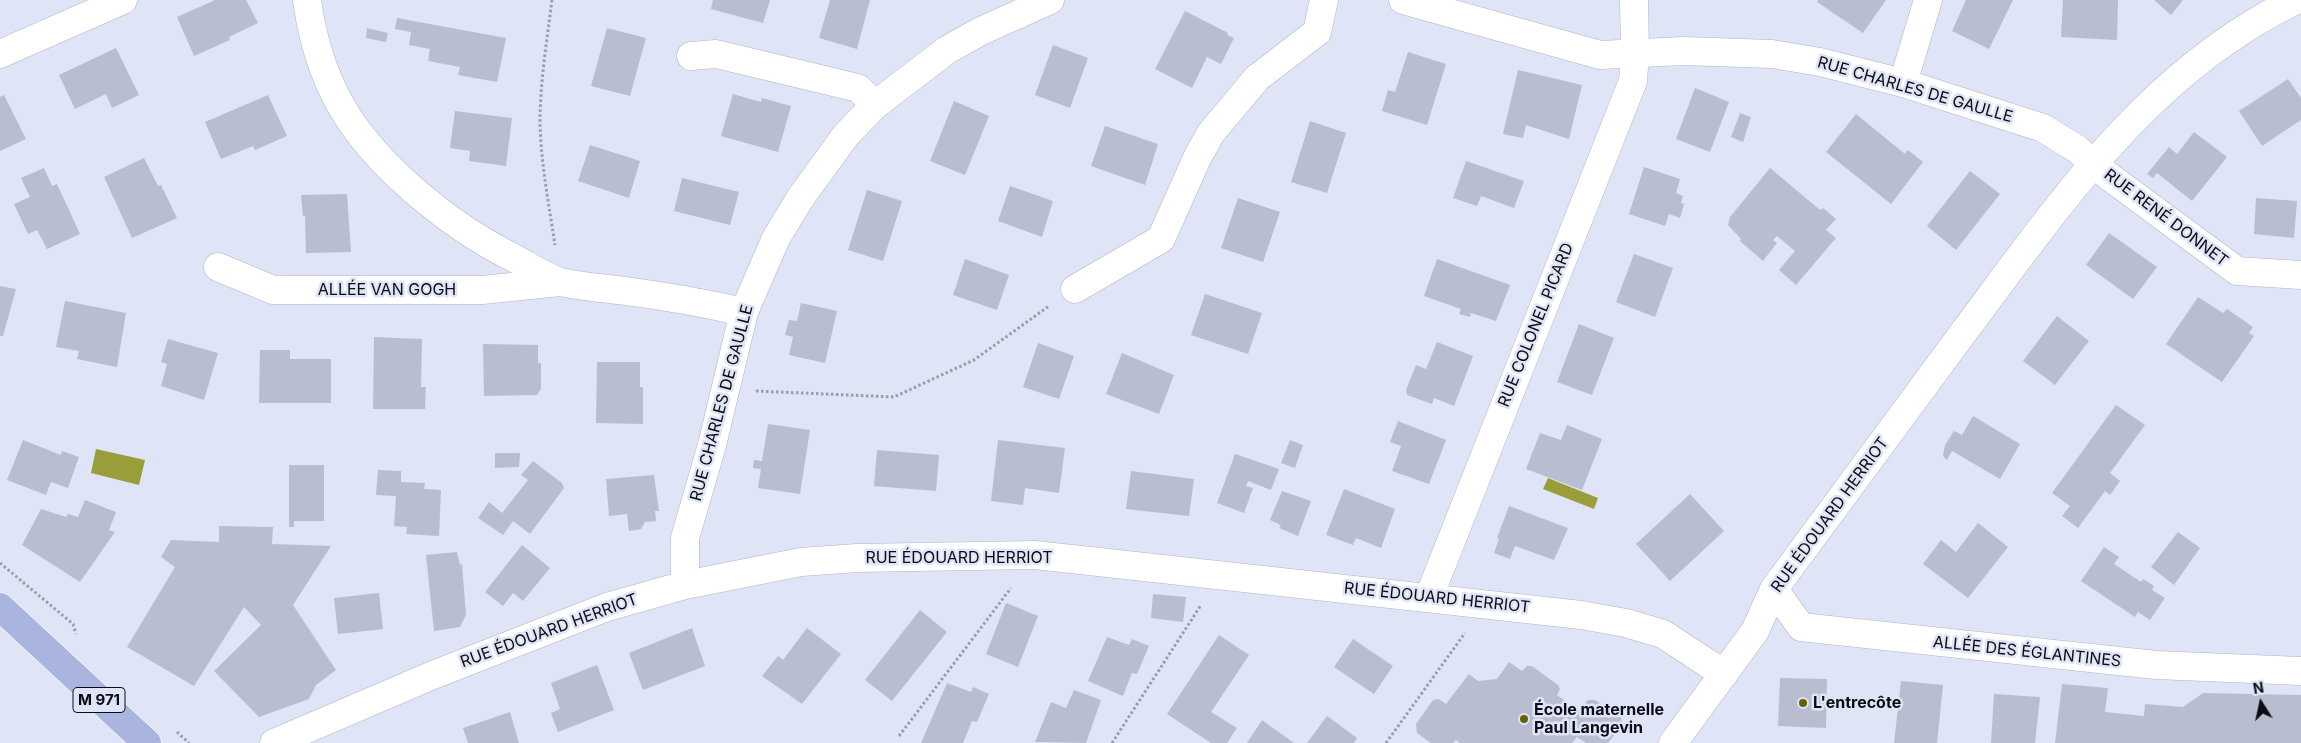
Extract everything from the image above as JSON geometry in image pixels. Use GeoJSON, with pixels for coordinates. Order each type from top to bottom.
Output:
{"type":"FeatureCollection","features":[{"type":"Feature","properties":{"kind":"main road","name":"M 971"},"geometry":{"type":"LineString","coordinates":[[0,607],[147,743]]}},
{"type":"Feature","properties":{"kind":"street"},"geometry":{"type":"LineString","coordinates":[[0,54],[123,0]]}},
{"type":"Feature","properties":{"kind":"street"},"geometry":{"type":"LineString","coordinates":[[307,0],[310,22],[324,70],[340,104],[364,138],[403,180],[436,208],[481,241],[560,282],[691,300],[744,312]]}},
{"type":"Feature","properties":{"kind":"street","name":"RUE CHARLES DE GAULLE"},"geometry":{"type":"LineString","coordinates":[[685,585],[685,538],[726,390],[744,312],[776,238],[801,197],[846,135],[875,105],[947,50],[981,30],[1050,0]]}},
{"type":"Feature","properties":{"kind":"street"},"geometry":{"type":"LineString","coordinates":[[1075,289],[1161,240],[1198,156],[1211,133],[1257,78],[1317,32],[1324,0]]}},
{"type":"Feature","properties":{"kind":"street","name":"RUE CHARLES DE GAULLE"},"geometry":{"type":"LineString","coordinates":[[1403,0],[1600,55],[1684,51],[1772,54],[1820,62],[1903,83],[2042,128],[2077,149],[2093,162]]}},
{"type":"Feature","properties":{"kind":"street","name":"RUE COLONEL PICARD"},"geometry":{"type":"LineString","coordinates":[[1429,596],[1633,81],[1635,52],[1634,0]]}},
{"type":"Feature","properties":{"kind":"street"},"geometry":{"type":"LineString","coordinates":[[1903,83],[1928,0]]}},
{"type":"Feature","properties":{"kind":"street","name":"RUE ÉDOUARD HERRIOT"},"geometry":{"type":"LineString","coordinates":[[274,743],[433,675],[607,607],[685,585],[801,562],[857,558],[1036,555],[1220,576],[1429,596],[1581,615],[1626,623],[1663,634],[1724,674],[1755,630],[1774,589],[2040,230],[2093,162],[2146,106],[2202,57],[2245,28],[2296,0]]}},
{"type":"Feature","properties":{"kind":"street"},"geometry":{"type":"LineString","coordinates":[[691,56],[716,54],[858,88],[875,105]]}},
{"type":"Feature","properties":{"kind":"street","name":"RUE RENÉ DONNET"},"geometry":{"type":"LineString","coordinates":[[2093,162],[2107,175],[2237,271],[2301,275]]}},
{"type":"Feature","properties":{"kind":"street","name":"ALLÉE VAN GOGH"},"geometry":{"type":"LineString","coordinates":[[218,267],[273,290],[482,290],[560,282]]}},
{"type":"Feature","properties":{"kind":"street","name":"ALLÉE DES ÉGLANTINES"},"geometry":{"type":"LineString","coordinates":[[1774,589],[1801,627],[2156,666],[2301,671]]}},
{"type":"Feature","properties":{"kind":"street"},"geometry":{"type":"LineString","coordinates":[[1673,743],[1724,674]]}},
{"type":"Feature","properties":{"kind":"path"},"geometry":{"type":"LineString","coordinates":[[552,0],[545,55],[540,122],[543,169],[560,282]]}},
{"type":"Feature","properties":{"kind":"path"},"geometry":{"type":"LineString","coordinates":[[726,390],[894,398],[974,360],[1075,289]]}},
{"type":"Feature","properties":{"kind":"path"},"geometry":{"type":"LineString","coordinates":[[900,736],[1036,555]]}},
{"type":"Feature","properties":{"kind":"path"},"geometry":{"type":"LineString","coordinates":[[1112,743],[1220,576]]}},
{"type":"Feature","properties":{"kind":"path"},"geometry":{"type":"LineString","coordinates":[[1386,743],[1485,604]]}},
{"type":"Feature","properties":{"kind":"shaded area"},"geometry":{"type":"Polygon","coordinates":[[[96,449],[145,460],[139,485],[91,473],[96,449]]]}},
{"type":"Feature","properties":{"kind":"shaded area"},"geometry":{"type":"Polygon","coordinates":[[[1548,478],[1598,498],[1594,509],[1543,489],[1548,478]]]}},
{"type":"Feature","properties":{"kind":"building"},"geometry":{"type":"Polygon","coordinates":[[[215,0],[246,0],[258,23],[229,37],[230,40],[194,56],[177,17],[215,0]]]}},
{"type":"Feature","properties":{"kind":"building"},"geometry":{"type":"Polygon","coordinates":[[[713,0],[770,0],[763,23],[711,9],[713,0]]]}},
{"type":"Feature","properties":{"kind":"building"},"geometry":{"type":"Polygon","coordinates":[[[830,0],[870,0],[857,49],[819,38],[830,0]]]}},
{"type":"Feature","properties":{"kind":"building"},"geometry":{"type":"Polygon","coordinates":[[[1818,0],[1886,0],[1863,33],[1817,2],[1818,0]]]}},
{"type":"Feature","properties":{"kind":"building"},"geometry":{"type":"Polygon","coordinates":[[[1966,0],[2013,0],[1989,49],[1952,31],[1966,0]]]}},
{"type":"Feature","properties":{"kind":"building"},"geometry":{"type":"Polygon","coordinates":[[[2063,0],[2118,0],[2117,40],[2061,37],[2063,0]]]}},
{"type":"Feature","properties":{"kind":"building"},"geometry":{"type":"Polygon","coordinates":[[[2154,0],[2183,0],[2171,15],[2154,0]]]}},
{"type":"Feature","properties":{"kind":"building"},"geometry":{"type":"Polygon","coordinates":[[[1185,11],[1234,38],[1221,64],[1207,57],[1192,88],[1155,69],[1185,11]]]}},
{"type":"Feature","properties":{"kind":"building"},"geometry":{"type":"Polygon","coordinates":[[[397,18],[506,38],[497,82],[458,75],[460,67],[428,61],[430,49],[409,45],[411,32],[395,29],[397,18]]]}},
{"type":"Feature","properties":{"kind":"building"},"geometry":{"type":"Polygon","coordinates":[[[367,28],[388,33],[386,42],[366,38],[367,28]]]}},
{"type":"Feature","properties":{"kind":"building"},"geometry":{"type":"Polygon","coordinates":[[[607,28],[646,38],[630,96],[591,86],[607,28]]]}},
{"type":"Feature","properties":{"kind":"building"},"geometry":{"type":"Polygon","coordinates":[[[1053,45],[1088,58],[1070,108],[1035,95],[1053,45]]]}},
{"type":"Feature","properties":{"kind":"building"},"geometry":{"type":"Polygon","coordinates":[[[116,48],[139,95],[112,108],[106,94],[75,109],[59,75],[116,48]]]}},
{"type":"Feature","properties":{"kind":"building"},"geometry":{"type":"Polygon","coordinates":[[[1408,52],[1446,64],[1427,125],[1382,111],[1388,90],[1395,92],[1408,52]]]}},
{"type":"Feature","properties":{"kind":"building"},"geometry":{"type":"Polygon","coordinates":[[[1518,70],[1582,85],[1569,139],[1526,125],[1523,138],[1503,134],[1518,70]]]}},
{"type":"Feature","properties":{"kind":"building"},"geometry":{"type":"Polygon","coordinates":[[[2288,79],[2301,98],[2301,120],[2262,146],[2239,111],[2288,79]]]}},
{"type":"Feature","properties":{"kind":"building"},"geometry":{"type":"Polygon","coordinates":[[[1695,88],[1729,102],[1710,152],[1676,139],[1695,88]]]}},
{"type":"Feature","properties":{"kind":"building"},"geometry":{"type":"Polygon","coordinates":[[[733,94],[761,102],[762,98],[791,106],[778,152],[721,136],[733,94]]]}},
{"type":"Feature","properties":{"kind":"building"},"geometry":{"type":"Polygon","coordinates":[[[4,95],[26,139],[0,151],[0,97],[4,95]]]}},
{"type":"Feature","properties":{"kind":"building"},"geometry":{"type":"Polygon","coordinates":[[[268,95],[287,136],[255,150],[253,146],[221,159],[205,122],[268,95]]]}},
{"type":"Feature","properties":{"kind":"building"},"geometry":{"type":"Polygon","coordinates":[[[954,101],[989,116],[965,175],[930,161],[954,101]]]}},
{"type":"Feature","properties":{"kind":"building"},"geometry":{"type":"Polygon","coordinates":[[[455,111],[512,118],[506,166],[469,161],[470,151],[450,148],[455,111]]]}},
{"type":"Feature","properties":{"kind":"building"},"geometry":{"type":"Polygon","coordinates":[[[1740,113],[1751,117],[1743,142],[1731,137],[1740,113]]]}},
{"type":"Feature","properties":{"kind":"building"},"geometry":{"type":"Polygon","coordinates":[[[1856,114],[1905,154],[1908,150],[1923,162],[1891,204],[1826,152],[1856,114]]]}},
{"type":"Feature","properties":{"kind":"building"},"geometry":{"type":"Polygon","coordinates":[[[1310,121],[1346,133],[1327,193],[1291,182],[1310,121]]]}},
{"type":"Feature","properties":{"kind":"building"},"geometry":{"type":"Polygon","coordinates":[[[1105,126],[1158,144],[1145,185],[1091,166],[1105,126]]]}},
{"type":"Feature","properties":{"kind":"building"},"geometry":{"type":"Polygon","coordinates":[[[2194,132],[2227,157],[2192,201],[2157,173],[2153,178],[2147,174],[2169,147],[2177,154],[2194,132]]]}},
{"type":"Feature","properties":{"kind":"building"},"geometry":{"type":"Polygon","coordinates":[[[590,145],[640,161],[629,198],[578,181],[590,145]]]}},
{"type":"Feature","properties":{"kind":"building"},"geometry":{"type":"Polygon","coordinates":[[[144,158],[158,186],[161,185],[177,218],[132,238],[104,177],[144,158]]]}},
{"type":"Feature","properties":{"kind":"building"},"geometry":{"type":"Polygon","coordinates":[[[1466,161],[1524,181],[1514,208],[1481,196],[1477,206],[1453,198],[1466,161]]]}},
{"type":"Feature","properties":{"kind":"building"},"geometry":{"type":"Polygon","coordinates":[[[1644,167],[1680,179],[1676,193],[1683,196],[1681,203],[1684,204],[1680,218],[1669,214],[1665,226],[1629,214],[1644,167]]]}},
{"type":"Feature","properties":{"kind":"building"},"geometry":{"type":"Polygon","coordinates":[[[44,168],[52,186],[57,184],[80,234],[47,249],[37,230],[28,234],[14,204],[30,197],[21,178],[44,168]]]}},
{"type":"Feature","properties":{"kind":"building"},"geometry":{"type":"Polygon","coordinates":[[[1770,168],[1820,210],[1823,208],[1836,219],[1826,230],[1836,238],[1796,285],[1779,270],[1795,251],[1777,236],[1773,240],[1777,243],[1763,261],[1740,241],[1741,239],[1728,225],[1730,217],[1770,168]]]}},
{"type":"Feature","properties":{"kind":"building"},"geometry":{"type":"Polygon","coordinates":[[[1970,171],[2000,194],[1956,250],[1927,226],[1970,171]]]}},
{"type":"Feature","properties":{"kind":"building"},"geometry":{"type":"Polygon","coordinates":[[[682,178],[739,192],[730,225],[674,211],[682,178]]]}},
{"type":"Feature","properties":{"kind":"building"},"geometry":{"type":"Polygon","coordinates":[[[1010,186],[1053,201],[1042,237],[998,221],[1010,186]]]}},
{"type":"Feature","properties":{"kind":"building"},"geometry":{"type":"Polygon","coordinates":[[[867,190],[902,201],[883,261],[848,250],[867,190]]]}},
{"type":"Feature","properties":{"kind":"building"},"geometry":{"type":"Polygon","coordinates":[[[347,194],[351,252],[306,253],[305,216],[303,216],[301,195],[347,194]]]}},
{"type":"Feature","properties":{"kind":"building"},"geometry":{"type":"Polygon","coordinates":[[[1238,198],[1280,212],[1263,262],[1221,248],[1238,198]]]}},
{"type":"Feature","properties":{"kind":"building"},"geometry":{"type":"Polygon","coordinates":[[[2256,198],[2297,201],[2294,238],[2254,234],[2256,198]]]}},
{"type":"Feature","properties":{"kind":"building"},"geometry":{"type":"Polygon","coordinates":[[[2109,233],[2157,267],[2133,299],[2086,265],[2109,233]]]}},
{"type":"Feature","properties":{"kind":"building"},"geometry":{"type":"Polygon","coordinates":[[[1634,254],[1673,268],[1655,317],[1616,302],[1634,254]]]}},
{"type":"Feature","properties":{"kind":"building"},"geometry":{"type":"Polygon","coordinates":[[[965,259],[1009,275],[997,310],[953,295],[965,259]]]}},
{"type":"Feature","properties":{"kind":"building"},"geometry":{"type":"Polygon","coordinates":[[[1437,259],[1510,285],[1496,321],[1471,313],[1470,317],[1459,314],[1461,309],[1424,296],[1437,259]]]}},
{"type":"Feature","properties":{"kind":"building"},"geometry":{"type":"Polygon","coordinates":[[[0,286],[16,289],[3,336],[0,336],[0,286]]]}},
{"type":"Feature","properties":{"kind":"building"},"geometry":{"type":"Polygon","coordinates":[[[1205,294],[1262,313],[1248,354],[1191,335],[1205,294]]]}},
{"type":"Feature","properties":{"kind":"building"},"geometry":{"type":"Polygon","coordinates":[[[2198,297],[2223,313],[2227,309],[2253,327],[2249,333],[2254,336],[2222,382],[2166,344],[2198,297]]]}},
{"type":"Feature","properties":{"kind":"building"},"geometry":{"type":"Polygon","coordinates":[[[65,301],[126,313],[117,367],[77,359],[79,351],[56,347],[65,301]]]}},
{"type":"Feature","properties":{"kind":"building"},"geometry":{"type":"Polygon","coordinates":[[[801,303],[837,311],[825,363],[789,355],[793,337],[785,335],[789,320],[797,321],[801,303]]]}},
{"type":"Feature","properties":{"kind":"building"},"geometry":{"type":"Polygon","coordinates":[[[2057,316],[2089,341],[2055,385],[2023,361],[2057,316]]]}},
{"type":"Feature","properties":{"kind":"building"},"geometry":{"type":"Polygon","coordinates":[[[1579,324],[1614,338],[1592,395],[1557,382],[1579,324]]]}},
{"type":"Feature","properties":{"kind":"building"},"geometry":{"type":"Polygon","coordinates":[[[374,337],[422,339],[421,387],[426,387],[425,409],[373,409],[374,337]]]}},
{"type":"Feature","properties":{"kind":"building"},"geometry":{"type":"Polygon","coordinates":[[[168,339],[218,353],[204,400],[161,386],[167,364],[161,362],[168,339]]]}},
{"type":"Feature","properties":{"kind":"building"},"geometry":{"type":"Polygon","coordinates":[[[1437,342],[1473,356],[1454,406],[1434,398],[1432,404],[1407,395],[1406,390],[1416,365],[1426,369],[1437,342]]]}},
{"type":"Feature","properties":{"kind":"building"},"geometry":{"type":"Polygon","coordinates":[[[1038,343],[1074,356],[1059,399],[1023,387],[1038,343]]]}},
{"type":"Feature","properties":{"kind":"building"},"geometry":{"type":"Polygon","coordinates":[[[483,344],[538,345],[538,363],[541,363],[541,389],[537,395],[484,396],[483,344]]]}},
{"type":"Feature","properties":{"kind":"building"},"geometry":{"type":"Polygon","coordinates":[[[260,350],[290,350],[290,359],[331,359],[331,403],[259,403],[260,350]]]}},
{"type":"Feature","properties":{"kind":"building"},"geometry":{"type":"Polygon","coordinates":[[[1122,353],[1174,375],[1159,414],[1106,394],[1122,353]]]}},
{"type":"Feature","properties":{"kind":"building"},"geometry":{"type":"Polygon","coordinates":[[[597,362],[640,362],[640,387],[643,387],[643,424],[596,423],[597,362]]]}},
{"type":"Feature","properties":{"kind":"building"},"geometry":{"type":"Polygon","coordinates":[[[2116,405],[2145,425],[2110,473],[2120,481],[2110,495],[2105,491],[2078,528],[2062,516],[2070,506],[2052,493],[2116,405]]]}},
{"type":"Feature","properties":{"kind":"building"},"geometry":{"type":"Polygon","coordinates":[[[1973,416],[2020,444],[2000,479],[1952,451],[1947,460],[1943,456],[1945,445],[1954,431],[1962,435],[1973,416]]]}},
{"type":"Feature","properties":{"kind":"building"},"geometry":{"type":"Polygon","coordinates":[[[1398,421],[1446,440],[1429,484],[1392,471],[1401,446],[1390,442],[1398,421]]]}},
{"type":"Feature","properties":{"kind":"building"},"geometry":{"type":"Polygon","coordinates":[[[768,424],[810,430],[800,494],[758,488],[761,469],[753,468],[754,460],[762,461],[768,424]]]}},
{"type":"Feature","properties":{"kind":"building"},"geometry":{"type":"Polygon","coordinates":[[[1567,425],[1602,439],[1582,490],[1526,469],[1540,433],[1561,440],[1567,425]]]}},
{"type":"Feature","properties":{"kind":"building"},"geometry":{"type":"Polygon","coordinates":[[[23,440],[61,455],[62,451],[79,457],[68,488],[51,482],[46,495],[7,480],[23,440]]]}},
{"type":"Feature","properties":{"kind":"building"},"geometry":{"type":"Polygon","coordinates":[[[998,440],[1065,448],[1059,493],[1025,488],[1023,505],[991,501],[998,440]]]}},
{"type":"Feature","properties":{"kind":"building"},"geometry":{"type":"Polygon","coordinates":[[[1290,440],[1303,445],[1295,468],[1281,463],[1290,440]]]}},
{"type":"Feature","properties":{"kind":"building"},"geometry":{"type":"Polygon","coordinates":[[[877,450],[939,455],[936,491],[874,486],[877,450]]]}},
{"type":"Feature","properties":{"kind":"building"},"geometry":{"type":"Polygon","coordinates":[[[495,453],[520,453],[519,467],[495,468],[495,453]]]}},
{"type":"Feature","properties":{"kind":"building"},"geometry":{"type":"Polygon","coordinates":[[[1235,454],[1279,469],[1271,490],[1248,481],[1246,486],[1253,488],[1244,513],[1217,503],[1235,454]]]}},
{"type":"Feature","properties":{"kind":"building"},"geometry":{"type":"Polygon","coordinates":[[[533,461],[562,483],[564,488],[530,534],[513,521],[503,535],[478,518],[489,502],[502,513],[528,480],[521,475],[533,461]]]}},
{"type":"Feature","properties":{"kind":"building"},"geometry":{"type":"Polygon","coordinates":[[[289,465],[324,465],[324,521],[294,521],[294,527],[289,527],[289,465]]]}},
{"type":"Feature","properties":{"kind":"building"},"geometry":{"type":"Polygon","coordinates":[[[378,470],[401,471],[401,482],[425,483],[424,489],[441,490],[439,536],[406,534],[407,527],[394,526],[396,496],[376,495],[378,470]]]}},
{"type":"Feature","properties":{"kind":"building"},"geometry":{"type":"Polygon","coordinates":[[[1131,471],[1194,479],[1189,516],[1126,509],[1131,471]]]}},
{"type":"Feature","properties":{"kind":"building"},"geometry":{"type":"Polygon","coordinates":[[[654,475],[659,511],[655,511],[656,521],[645,522],[641,529],[629,531],[627,514],[609,516],[606,479],[654,475]]]}},
{"type":"Feature","properties":{"kind":"building"},"geometry":{"type":"Polygon","coordinates":[[[1344,489],[1395,509],[1381,548],[1356,538],[1353,545],[1326,535],[1344,489]]]}},
{"type":"Feature","properties":{"kind":"building"},"geometry":{"type":"Polygon","coordinates":[[[1282,491],[1311,501],[1298,536],[1279,528],[1281,525],[1270,520],[1282,491]]]}},
{"type":"Feature","properties":{"kind":"building"},"geometry":{"type":"Polygon","coordinates":[[[1690,494],[1724,531],[1670,581],[1636,544],[1690,494]]]}},
{"type":"Feature","properties":{"kind":"building"},"geometry":{"type":"Polygon","coordinates":[[[85,500],[116,512],[109,530],[115,532],[80,582],[22,545],[41,509],[66,517],[68,514],[78,517],[85,500]]]}},
{"type":"Feature","properties":{"kind":"building"},"geometry":{"type":"Polygon","coordinates":[[[1509,506],[1568,528],[1554,560],[1515,546],[1510,559],[1494,553],[1499,539],[1497,538],[1509,506]]]}},
{"type":"Feature","properties":{"kind":"building"},"geometry":{"type":"Polygon","coordinates":[[[1978,523],[2008,547],[1968,598],[1923,564],[1941,540],[1956,552],[1978,523]]]}},
{"type":"Feature","properties":{"kind":"building"},"geometry":{"type":"Polygon","coordinates":[[[219,526],[273,527],[272,544],[331,546],[293,605],[336,670],[316,685],[309,699],[259,717],[214,671],[261,625],[244,607],[194,686],[127,647],[175,567],[161,557],[171,540],[219,542],[219,526]]]}},
{"type":"Feature","properties":{"kind":"building"},"geometry":{"type":"Polygon","coordinates":[[[2178,532],[2200,548],[2174,585],[2151,567],[2178,532]]]}},
{"type":"Feature","properties":{"kind":"building"},"geometry":{"type":"Polygon","coordinates":[[[522,545],[550,568],[523,601],[513,593],[503,606],[485,592],[522,545]]]}},
{"type":"Feature","properties":{"kind":"building"},"geometry":{"type":"Polygon","coordinates":[[[2104,547],[2119,557],[2114,564],[2141,582],[2143,579],[2154,586],[2152,590],[2165,598],[2150,620],[2138,612],[2135,617],[2081,581],[2104,547]]]}},
{"type":"Feature","properties":{"kind":"building"},"geometry":{"type":"Polygon","coordinates":[[[457,552],[460,565],[462,564],[466,615],[460,627],[434,631],[426,555],[457,552]]]}},
{"type":"Feature","properties":{"kind":"building"},"geometry":{"type":"Polygon","coordinates":[[[379,593],[383,629],[338,634],[334,598],[379,593]]]}},
{"type":"Feature","properties":{"kind":"building"},"geometry":{"type":"Polygon","coordinates":[[[1153,594],[1186,597],[1183,622],[1151,618],[1153,594]]]}},
{"type":"Feature","properties":{"kind":"building"},"geometry":{"type":"Polygon","coordinates":[[[1006,603],[1038,616],[1018,667],[986,654],[1006,603]]]}},
{"type":"Feature","properties":{"kind":"building"},"geometry":{"type":"Polygon","coordinates":[[[920,610],[947,632],[892,701],[865,680],[920,610]]]}},
{"type":"Feature","properties":{"kind":"building"},"geometry":{"type":"Polygon","coordinates":[[[692,628],[705,666],[643,690],[629,653],[692,628]]]}},
{"type":"Feature","properties":{"kind":"building"},"geometry":{"type":"Polygon","coordinates":[[[807,628],[841,654],[802,704],[762,676],[778,656],[783,660],[807,628]]]}},
{"type":"Feature","properties":{"kind":"building"},"geometry":{"type":"Polygon","coordinates":[[[1219,635],[1249,655],[1211,712],[1237,728],[1227,743],[1211,743],[1167,714],[1219,635]]]}},
{"type":"Feature","properties":{"kind":"building"},"geometry":{"type":"Polygon","coordinates":[[[1107,637],[1129,645],[1132,639],[1149,646],[1137,674],[1132,673],[1123,696],[1088,681],[1107,637]]]}},
{"type":"Feature","properties":{"kind":"building"},"geometry":{"type":"Polygon","coordinates":[[[1353,639],[1393,666],[1374,694],[1334,667],[1353,639]]]}},
{"type":"Feature","properties":{"kind":"building"},"geometry":{"type":"Polygon","coordinates":[[[1509,662],[1522,671],[1527,666],[1532,666],[1558,685],[1560,689],[1557,695],[1579,711],[1588,700],[1595,700],[1621,717],[1622,725],[1608,743],[1586,743],[1577,737],[1572,743],[1460,743],[1456,740],[1453,743],[1431,743],[1417,733],[1416,724],[1433,700],[1439,699],[1446,704],[1469,674],[1478,681],[1497,679],[1509,662]]]}},
{"type":"Feature","properties":{"kind":"building"},"geometry":{"type":"Polygon","coordinates":[[[597,665],[614,710],[558,732],[551,713],[560,709],[551,683],[597,665]]]}},
{"type":"Feature","properties":{"kind":"building","name":"L'entrecôte"},"geometry":{"type":"Polygon","coordinates":[[[1780,678],[1827,679],[1826,728],[1778,726],[1780,678]]]}},
{"type":"Feature","properties":{"kind":"building"},"geometry":{"type":"Polygon","coordinates":[[[1901,681],[1943,685],[1937,743],[1894,743],[1901,681]]]}},
{"type":"Feature","properties":{"kind":"building"},"geometry":{"type":"Polygon","coordinates":[[[947,683],[971,692],[973,687],[989,694],[977,722],[972,721],[963,743],[921,743],[947,683]]]}},
{"type":"Feature","properties":{"kind":"building"},"geometry":{"type":"Polygon","coordinates":[[[2062,684],[2108,688],[2105,712],[2144,716],[2145,704],[2183,707],[2203,693],[2301,695],[2301,743],[2055,743],[2062,684]]]}},
{"type":"Feature","properties":{"kind":"building"},"geometry":{"type":"Polygon","coordinates":[[[1074,690],[1101,700],[1086,743],[1035,742],[1051,702],[1066,708],[1074,690]]]}},
{"type":"Feature","properties":{"kind":"building"},"geometry":{"type":"Polygon","coordinates":[[[1994,694],[2040,697],[2035,743],[1991,743],[1994,694]]]}},
{"type":"Feature","properties":{"kind":"building"},"geometry":{"type":"Polygon","coordinates":[[[510,712],[519,743],[468,743],[463,728],[510,712]]]}},
{"type":"Feature","properties":{"kind":"building"},"geometry":{"type":"Polygon","coordinates":[[[1327,716],[1357,738],[1354,743],[1307,743],[1327,716]]]}},
{"type":"Feature","properties":{"kind":"building"},"geometry":{"type":"Polygon","coordinates":[[[1262,720],[1294,743],[1247,743],[1262,720]]]}},
{"type":"Feature","properties":{"kind":"place","name":"L'entrecôte"},"geometry":{"type":"Point","coordinates":[1803,703]}},
{"type":"Feature","properties":{"kind":"place","name":"École maternelle Paul Langevin"},"geometry":{"type":"Point","coordinates":[1524,719]}}]}
